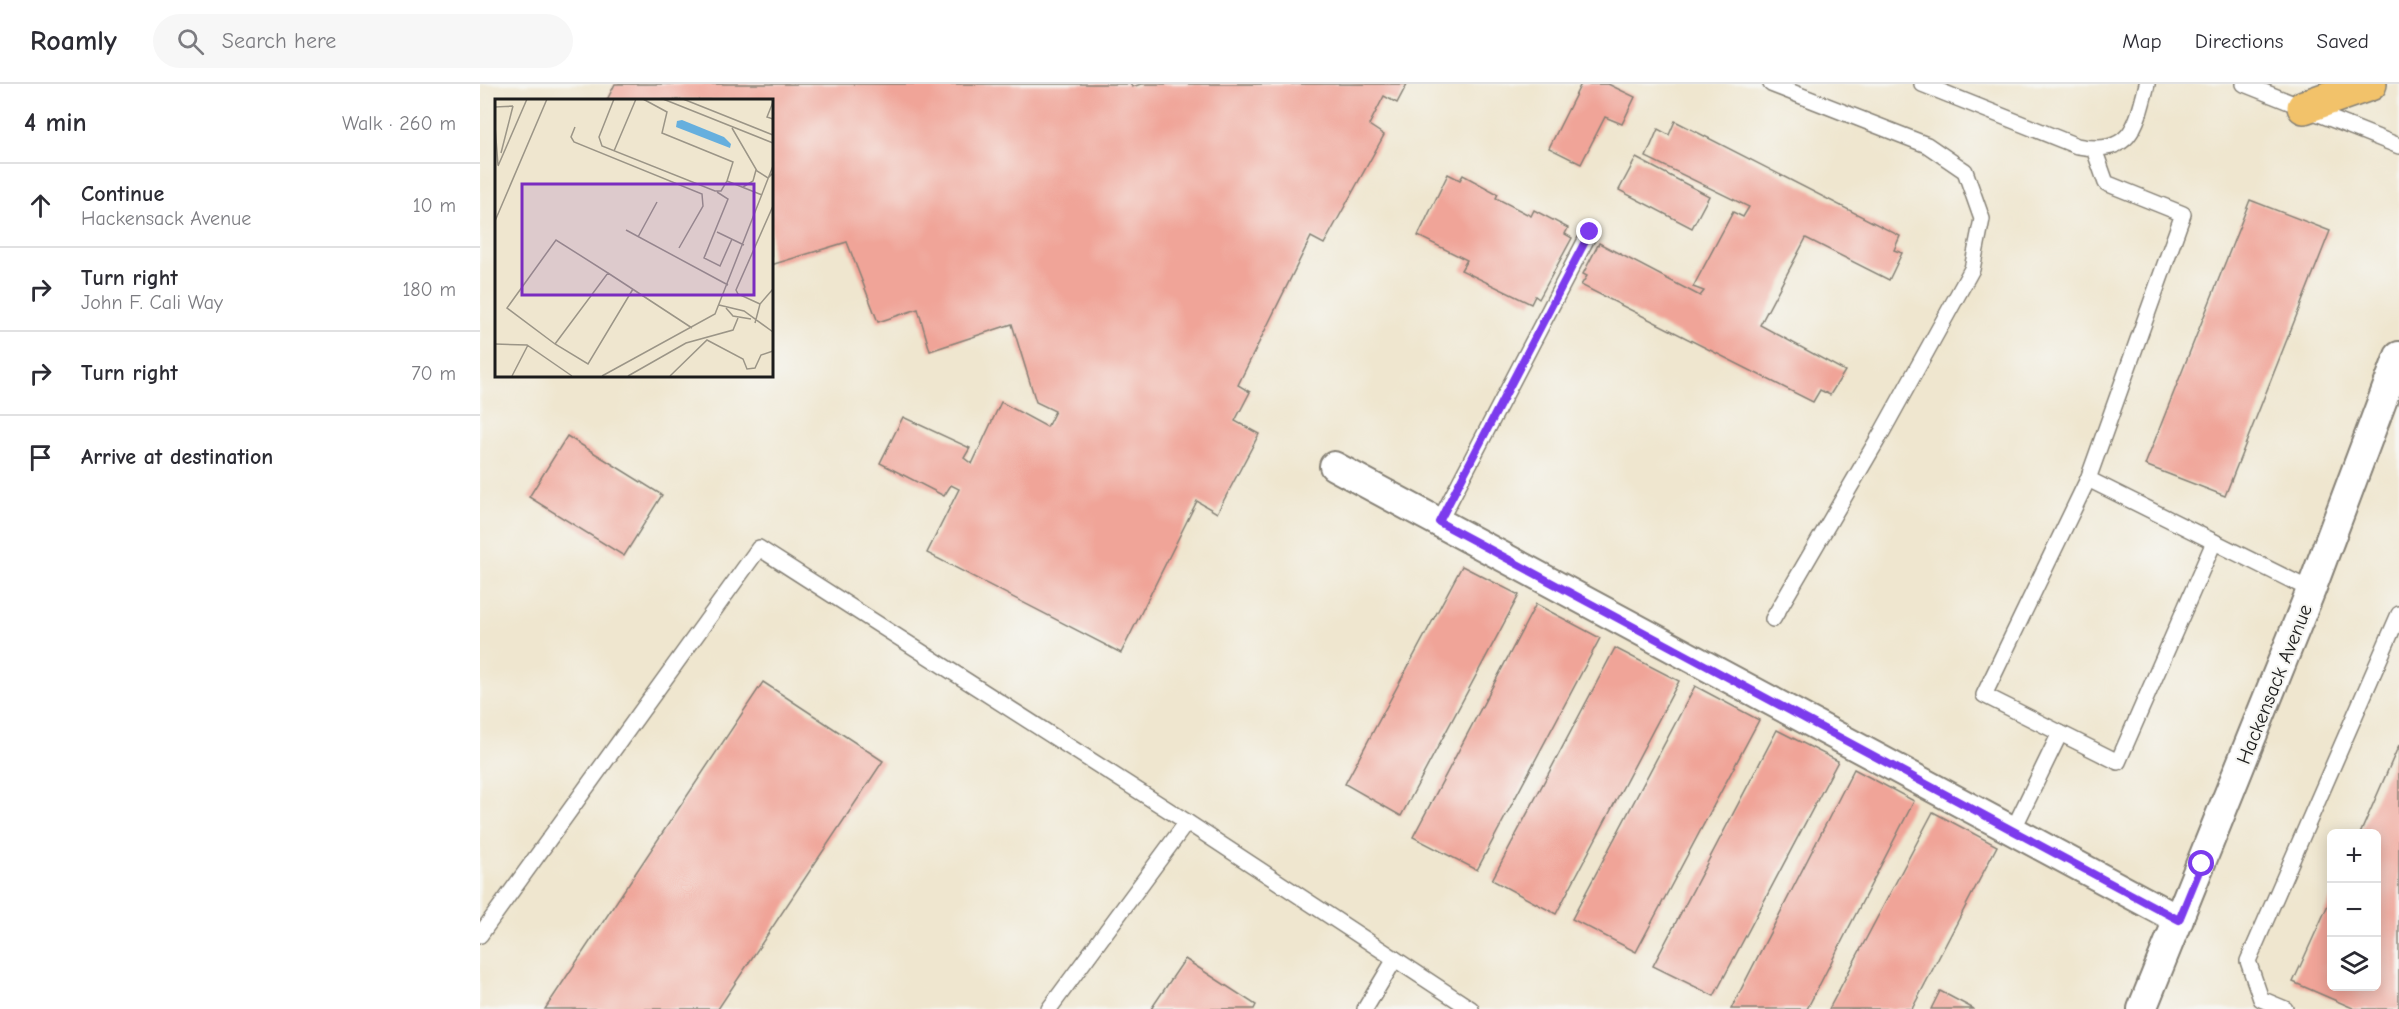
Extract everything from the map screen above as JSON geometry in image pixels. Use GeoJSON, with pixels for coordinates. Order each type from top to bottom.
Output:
{"type":"FeatureCollection","features":[{"type":"Feature","properties":{"kind":"highway"},"geometry":{"type":"LineString","coordinates":[[2304,107],[2370,84]]}},
{"type":"Feature","properties":{"kind":"street","name":"Hackensack Avenue"},"geometry":{"type":"LineString","coordinates":[[2142,1009],[2311,590],[2399,356]]}},
{"type":"Feature","properties":{"kind":"street"},"geometry":{"type":"LineString","coordinates":[[1334,466],[2179,920]]}},
{"type":"Feature","properties":{"kind":"lane"},"geometry":{"type":"LineString","coordinates":[[1771,84],[1927,145],[1965,171],[1982,219],[1972,269],[1882,432],[1773,619]]}},
{"type":"Feature","properties":{"kind":"lane"},"geometry":{"type":"LineString","coordinates":[[1922,84],[2077,146],[2094,149],[2110,148],[2124,142],[2139,115],[2147,84]]}},
{"type":"Feature","properties":{"kind":"lane"},"geometry":{"type":"LineString","coordinates":[[2244,84],[2399,146]]}},
{"type":"Feature","properties":{"kind":"lane"},"geometry":{"type":"LineString","coordinates":[[2094,149],[2106,183],[2183,214],[2088,479],[1984,695],[2118,762],[2214,542]]}},
{"type":"Feature","properties":{"kind":"lane"},"geometry":{"type":"LineString","coordinates":[[1439,522],[1590,232]]}},
{"type":"Feature","properties":{"kind":"lane"},"geometry":{"type":"LineString","coordinates":[[2088,479],[2311,590]]}},
{"type":"Feature","properties":{"kind":"lane"},"geometry":{"type":"LineString","coordinates":[[480,935],[759,548],[1187,822],[1471,1009]]}},
{"type":"Feature","properties":{"kind":"lane"},"geometry":{"type":"LineString","coordinates":[[2285,1009],[2261,999],[2248,961],[2399,614]]}},
{"type":"Feature","properties":{"kind":"lane"},"geometry":{"type":"LineString","coordinates":[[2013,830],[2060,733]]}},
{"type":"Feature","properties":{"kind":"lane"},"geometry":{"type":"LineString","coordinates":[[1049,1009],[1187,822]]}},
{"type":"Feature","properties":{"kind":"lane"},"geometry":{"type":"LineString","coordinates":[[1365,1009],[1395,959]]}},
{"type":"Feature","properties":{"kind":"building"},"geometry":{"type":"Polygon","coordinates":[[[615,84],[1131,84],[1132,87],[1141,84],[1407,84],[1397,103],[1384,96],[1369,125],[1384,135],[1324,244],[1311,237],[1238,385],[1250,392],[1235,421],[1259,434],[1217,513],[1197,501],[1121,653],[927,553],[959,489],[951,485],[944,496],[880,463],[903,417],[970,448],[964,458],[972,464],[1001,402],[1047,427],[1055,411],[1036,402],[1012,324],[930,351],[918,309],[878,322],[847,242],[772,265],[772,99],[608,99],[615,84]]]}},
{"type":"Feature","properties":{"kind":"building"},"geometry":{"type":"Polygon","coordinates":[[[1581,84],[1608,84],[1635,97],[1622,124],[1605,117],[1581,164],[1549,148],[1581,84]]]}},
{"type":"Feature","properties":{"kind":"building"},"geometry":{"type":"Polygon","coordinates":[[[1675,121],[1900,236],[1894,250],[1902,253],[1889,280],[1806,238],[1760,325],[1845,371],[1830,395],[1820,390],[1813,402],[1581,285],[1587,276],[1583,274],[1599,243],[1700,296],[1704,291],[1693,287],[1733,212],[1743,217],[1749,207],[1646,157],[1658,129],[1669,135],[1675,121]]]}},
{"type":"Feature","properties":{"kind":"building"},"geometry":{"type":"Polygon","coordinates":[[[1636,158],[1709,196],[1692,228],[1619,190],[1636,158]]]}},
{"type":"Feature","properties":{"kind":"building"},"geometry":{"type":"Polygon","coordinates":[[[1448,174],[1460,180],[1463,175],[1498,194],[1496,198],[1531,216],[1534,210],[1568,228],[1565,234],[1572,238],[1539,299],[1535,296],[1531,304],[1461,270],[1467,260],[1418,236],[1448,174]]]}},
{"type":"Feature","properties":{"kind":"building"},"geometry":{"type":"Polygon","coordinates":[[[2250,200],[2330,231],[2225,496],[2145,465],[2250,200]]]}},
{"type":"Feature","properties":{"kind":"building"},"geometry":{"type":"Polygon","coordinates":[[[567,436],[662,495],[624,556],[529,497],[567,436]]]}},
{"type":"Feature","properties":{"kind":"building"},"geometry":{"type":"Polygon","coordinates":[[[1462,566],[1519,595],[1401,816],[1345,784],[1462,566]]]}},
{"type":"Feature","properties":{"kind":"building"},"geometry":{"type":"Polygon","coordinates":[[[1536,604],[1600,638],[1477,870],[1413,837],[1536,604]]]}},
{"type":"Feature","properties":{"kind":"building"},"geometry":{"type":"Polygon","coordinates":[[[1615,648],[1679,681],[1556,914],[1492,880],[1615,648]]]}},
{"type":"Feature","properties":{"kind":"building"},"geometry":{"type":"Polygon","coordinates":[[[763,682],[883,761],[718,1009],[545,1009],[763,682]]]}},
{"type":"Feature","properties":{"kind":"building"},"geometry":{"type":"Polygon","coordinates":[[[1695,686],[1759,720],[1636,952],[1572,919],[1695,686]]]}},
{"type":"Feature","properties":{"kind":"building"},"geometry":{"type":"Polygon","coordinates":[[[1777,730],[1838,761],[1714,996],[1653,966],[1777,730]]]}},
{"type":"Feature","properties":{"kind":"building"},"geometry":{"type":"Polygon","coordinates":[[[2399,745],[2398,1009],[2355,1009],[2293,982],[2327,907],[2327,991],[2381,991],[2381,829],[2362,829],[2399,745]]]}},
{"type":"Feature","properties":{"kind":"building"},"geometry":{"type":"Polygon","coordinates":[[[1854,769],[1914,801],[1807,1009],[1731,1009],[1854,769]]]}},
{"type":"Feature","properties":{"kind":"building"},"geometry":{"type":"Polygon","coordinates":[[[1933,812],[1997,846],[1912,1009],[1829,1009],[1933,812]]]}},
{"type":"Feature","properties":{"kind":"building"},"geometry":{"type":"Polygon","coordinates":[[[1185,959],[1256,1005],[1254,1009],[1151,1009],[1185,959]]]}},
{"type":"Feature","properties":{"kind":"building"},"geometry":{"type":"Polygon","coordinates":[[[1940,991],[1974,1009],[1931,1009],[1940,991]]]}},
{"type":"Feature","properties":{"kind":"route"},"geometry":{"type":"LineString","coordinates":[[1590,232],[1439,522],[2179,920],[2202,864]]}}]}
